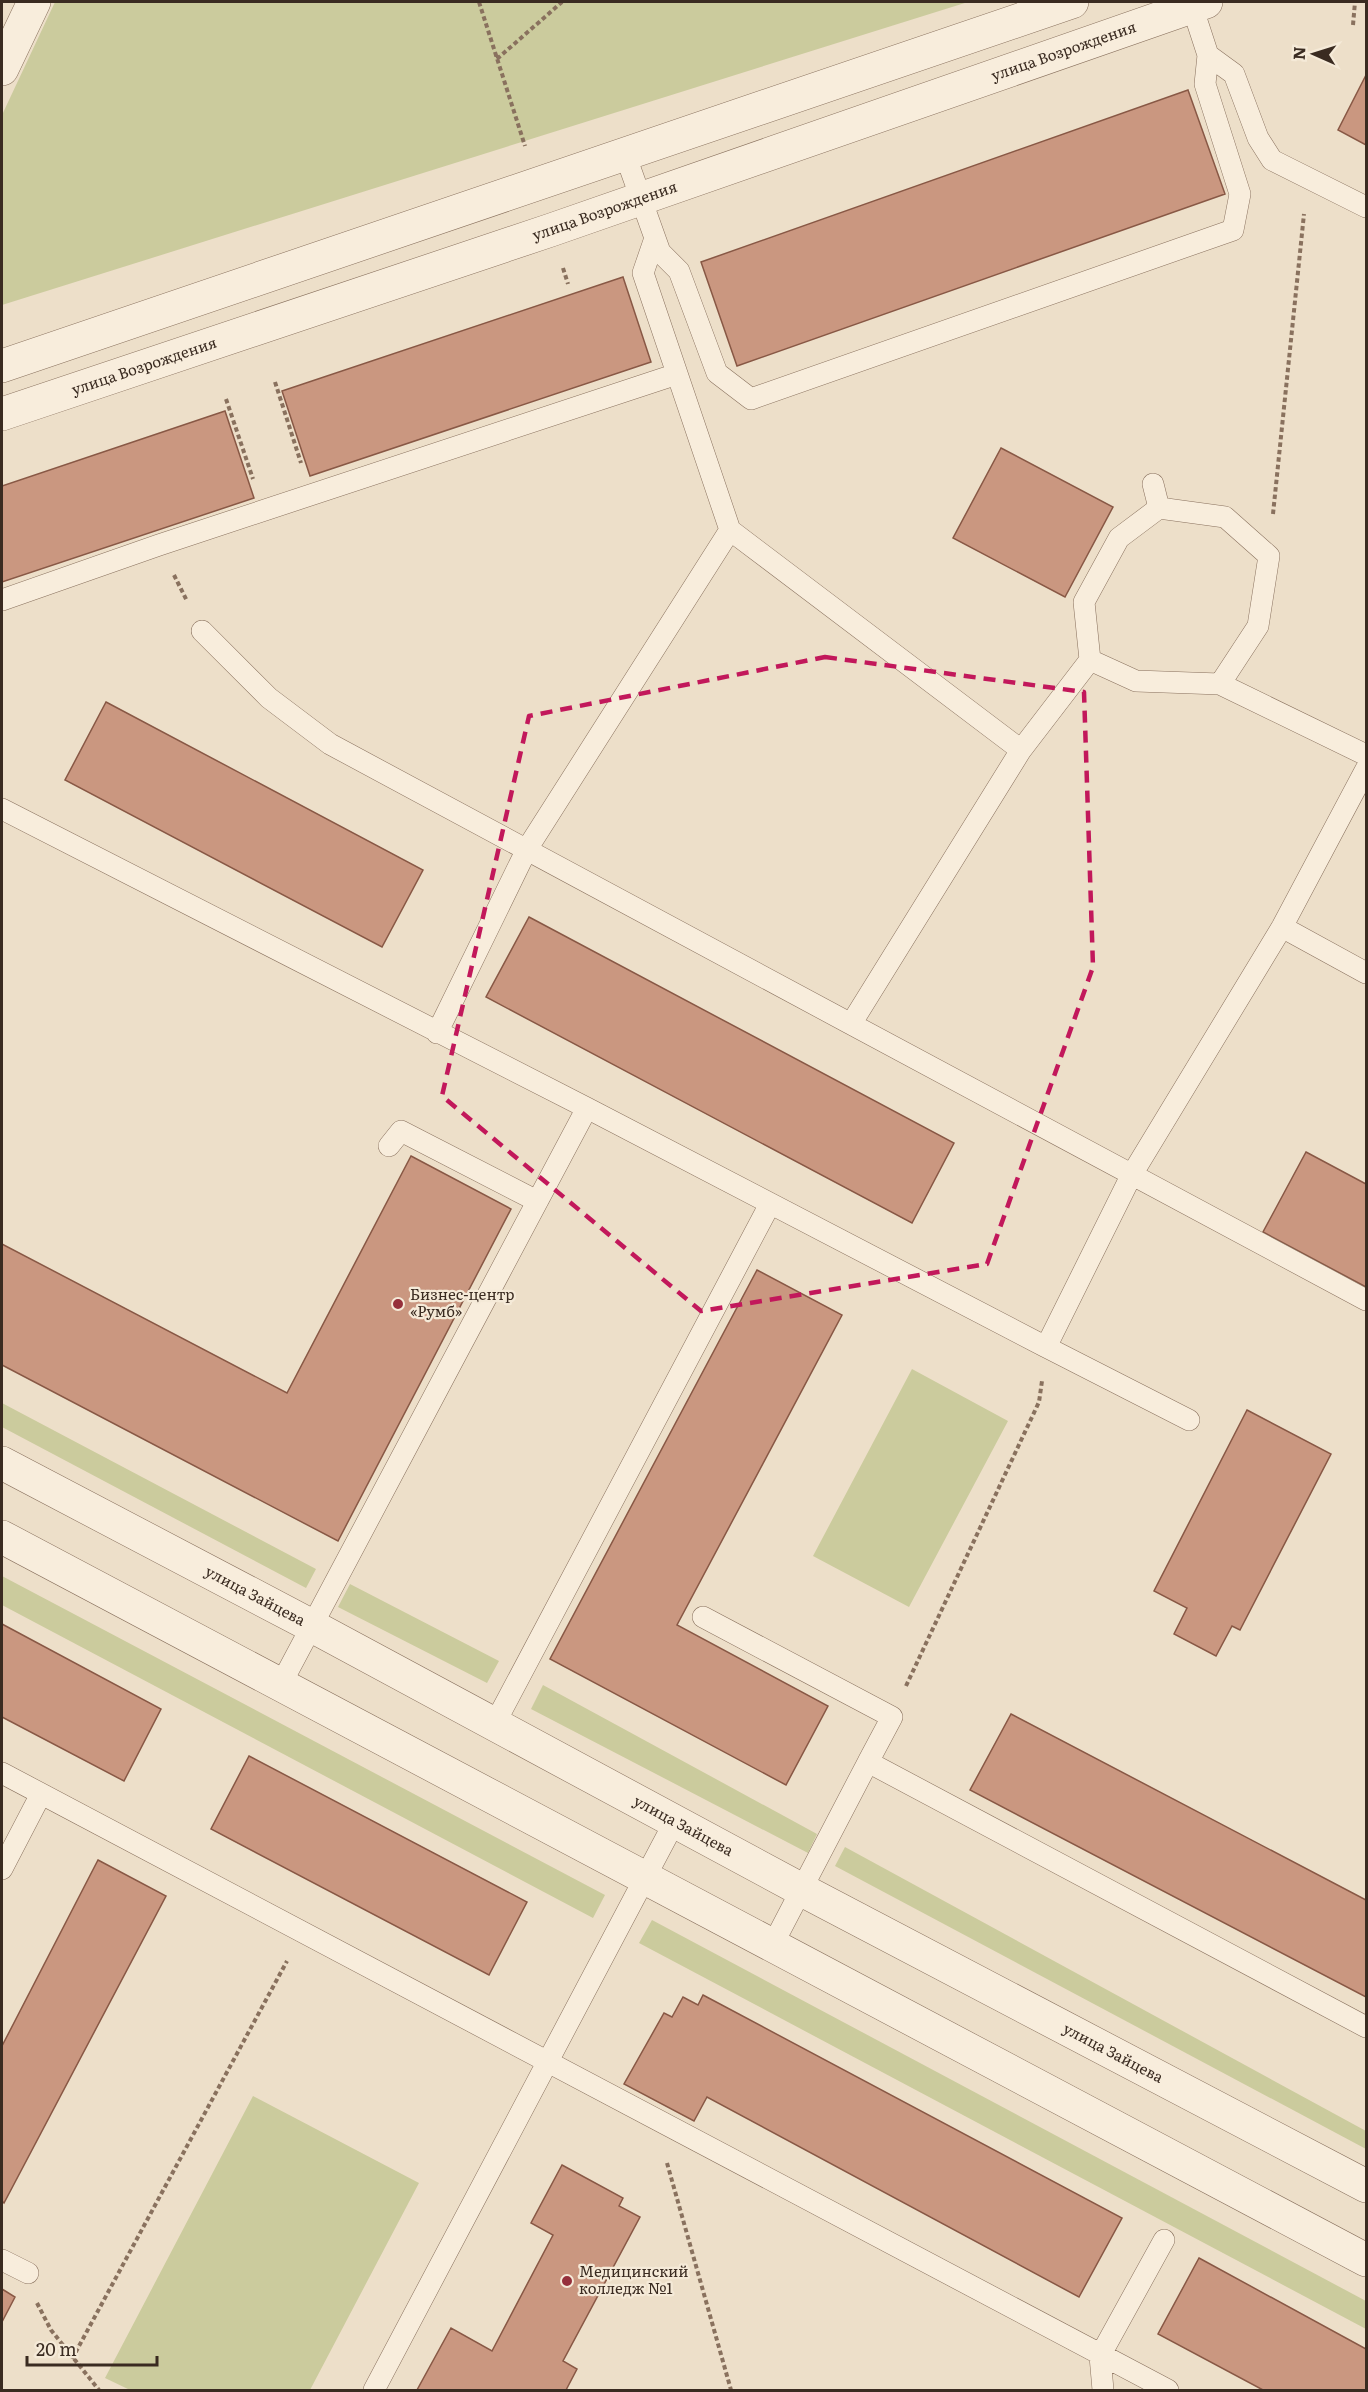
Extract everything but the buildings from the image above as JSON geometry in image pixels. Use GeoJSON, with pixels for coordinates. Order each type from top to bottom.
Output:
{"type":"FeatureCollection","features":[{"type":"Feature","properties":{"kind":"street"},"geometry":{"type":"LineString","coordinates":[[2,69],[34,2]]}},
{"type":"Feature","properties":{"kind":"street"},"geometry":{"type":"LineString","coordinates":[[2,366],[1072,2]]}},
{"type":"Feature","properties":{"kind":"street","name":"улица Возрождения"},"geometry":{"type":"LineString","coordinates":[[2,414],[642,198],[1199,4]]}},
{"type":"Feature","properties":{"kind":"street","name":"улица Зайцева"},"geometry":{"type":"LineString","coordinates":[[2,1463],[312,1626],[801,1890],[1366,2186]]}},
{"type":"Feature","properties":{"kind":"street"},"geometry":{"type":"LineString","coordinates":[[2,1537],[1366,2260]]}},
{"type":"Feature","properties":{"kind":"lane"},"geometry":{"type":"LineString","coordinates":[[625,154],[660,252],[679,271],[717,373],[751,399],[1233,230],[1240,194],[1205,84],[1208,55],[1199,4]]}},
{"type":"Feature","properties":{"kind":"lane"},"geometry":{"type":"LineString","coordinates":[[1208,55],[1234,74],[1258,138],[1272,160],[1366,207]]}},
{"type":"Feature","properties":{"kind":"lane"},"geometry":{"type":"LineString","coordinates":[[655,238],[643,273],[730,530],[1021,750]]}},
{"type":"Feature","properties":{"kind":"lane"},"geometry":{"type":"LineString","coordinates":[[2,600],[159,545],[677,374]]}},
{"type":"Feature","properties":{"kind":"lane"},"geometry":{"type":"LineString","coordinates":[[1153,484],[1159,508]]}},
{"type":"Feature","properties":{"kind":"lane"},"geometry":{"type":"LineString","coordinates":[[850,1024],[1021,750],[1090,660],[1084,602],[1119,538],[1159,508],[1225,517],[1269,556],[1258,626],[1220,684]]}},
{"type":"Feature","properties":{"kind":"lane"},"geometry":{"type":"LineString","coordinates":[[437,1033],[527,849],[730,530]]}},
{"type":"Feature","properties":{"kind":"lane"},"geometry":{"type":"LineString","coordinates":[[202,631],[269,698],[330,744],[1131,1176],[1366,1300]]}},
{"type":"Feature","properties":{"kind":"lane"},"geometry":{"type":"LineString","coordinates":[[1090,660],[1136,681],[1220,684],[1366,754]]}},
{"type":"Feature","properties":{"kind":"lane"},"geometry":{"type":"LineString","coordinates":[[1046,1347],[1131,1176],[1282,927],[1366,769]]}},
{"type":"Feature","properties":{"kind":"lane"},"geometry":{"type":"LineString","coordinates":[[2,809],[587,1108],[1189,1420]]}},
{"type":"Feature","properties":{"kind":"lane"},"geometry":{"type":"LineString","coordinates":[[1282,927],[1366,974]]}},
{"type":"Feature","properties":{"kind":"lane"},"geometry":{"type":"LineString","coordinates":[[281,1683],[587,1108]]}},
{"type":"Feature","properties":{"kind":"lane"},"geometry":{"type":"LineString","coordinates":[[389,1146],[401,1131],[537,1201]]}},
{"type":"Feature","properties":{"kind":"lane"},"geometry":{"type":"LineString","coordinates":[[494,1725],[770,1204]]}},
{"type":"Feature","properties":{"kind":"lane"},"geometry":{"type":"LineString","coordinates":[[703,1617],[892,1717],[772,1946]]}},
{"type":"Feature","properties":{"kind":"lane"},"geometry":{"type":"LineString","coordinates":[[868,1762],[1366,2027]]}},
{"type":"Feature","properties":{"kind":"lane"},"geometry":{"type":"LineString","coordinates":[[2,1773],[1168,2391]]}},
{"type":"Feature","properties":{"kind":"lane"},"geometry":{"type":"LineString","coordinates":[[2,1869],[41,1794]]}},
{"type":"Feature","properties":{"kind":"lane"},"geometry":{"type":"LineString","coordinates":[[374,2391],[546,2061],[675,1821]]}},
{"type":"Feature","properties":{"kind":"lane"},"geometry":{"type":"LineString","coordinates":[[1103,2391],[1100,2356],[1164,2240]]}},
{"type":"Feature","properties":{"kind":"lane"},"geometry":{"type":"LineString","coordinates":[[2,2260],[28,2273]]}},
{"type":"Feature","properties":{"kind":"path"},"geometry":{"type":"LineString","coordinates":[[479,2],[528,154]]}},
{"type":"Feature","properties":{"kind":"path"},"geometry":{"type":"LineString","coordinates":[[497,59],[562,2]]}},
{"type":"Feature","properties":{"kind":"path"},"geometry":{"type":"LineString","coordinates":[[1353,25],[1355,2]]}},
{"type":"Feature","properties":{"kind":"path"},"geometry":{"type":"LineString","coordinates":[[1269,556],[1308,178]]}},
{"type":"Feature","properties":{"kind":"path"},"geometry":{"type":"LineString","coordinates":[[275,382],[311,495]]}},
{"type":"Feature","properties":{"kind":"path"},"geometry":{"type":"LineString","coordinates":[[226,399],[263,511]]}},
{"type":"Feature","properties":{"kind":"path"},"geometry":{"type":"LineString","coordinates":[[159,545],[202,631]]}},
{"type":"Feature","properties":{"kind":"path"},"geometry":{"type":"LineString","coordinates":[[892,1717],[1038,1402],[1046,1347]]}},
{"type":"Feature","properties":{"kind":"path"},"geometry":{"type":"LineString","coordinates":[[72,2359],[303,1932]]}},
{"type":"Feature","properties":{"kind":"path"},"geometry":{"type":"LineString","coordinates":[[656,2121],[731,2391]]}},
{"type":"Feature","properties":{"kind":"path"},"geometry":{"type":"LineString","coordinates":[[28,2273],[38,2306],[51,2330],[99,2391]]}},
{"type":"Feature","properties":{"kind":"highlighted area"},"geometry":{"type":"Polygon","coordinates":[[[825,657],[1084,692],[1093,967],[987,1264],[701,1311],[442,1096],[529,716],[825,657]]]}},
{"type":"Feature","properties":{"kind":"green space"},"geometry":{"type":"Polygon","coordinates":[[[55,2],[968,2],[2,305],[2,115],[55,2]]]}},
{"type":"Feature","properties":{"kind":"green space"},"geometry":{"type":"Polygon","coordinates":[[[912,1369],[1008,1421],[909,1607],[813,1556],[912,1369]]]}},
{"type":"Feature","properties":{"kind":"green space"},"geometry":{"type":"Polygon","coordinates":[[[2,1403],[316,1569],[306,1588],[2,1427],[2,1403]]]}},
{"type":"Feature","properties":{"kind":"green space"},"geometry":{"type":"Polygon","coordinates":[[[2,1576],[605,1895],[593,1918],[2,1605],[2,1576]]]}},
{"type":"Feature","properties":{"kind":"green space"},"geometry":{"type":"Polygon","coordinates":[[[350,1584],[499,1661],[487,1683],[338,1607],[350,1584]]]}},
{"type":"Feature","properties":{"kind":"green space"},"geometry":{"type":"Polygon","coordinates":[[[543,1685],[817,1834],[808,1853],[531,1709],[543,1685]]]}},
{"type":"Feature","properties":{"kind":"green space"},"geometry":{"type":"Polygon","coordinates":[[[845,1847],[1366,2131],[1366,2149],[835,1866],[845,1847]]]}},
{"type":"Feature","properties":{"kind":"green space"},"geometry":{"type":"Polygon","coordinates":[[[652,1920],[1366,2301],[1366,2329],[639,1943],[652,1920]]]}},
{"type":"Feature","properties":{"kind":"green space"},"geometry":{"type":"Polygon","coordinates":[[[253,2096],[419,2183],[310,2390],[130,2390],[105,2378],[253,2096]]]}},
{"type":"Feature","properties":{"kind":"place","name":"Бизнес-центр «Румб»"},"geometry":{"type":"Point","coordinates":[398,1304]}},
{"type":"Feature","properties":{"kind":"place","name":"Медицинский колледж №1"},"geometry":{"type":"Point","coordinates":[567,2281]}}]}
